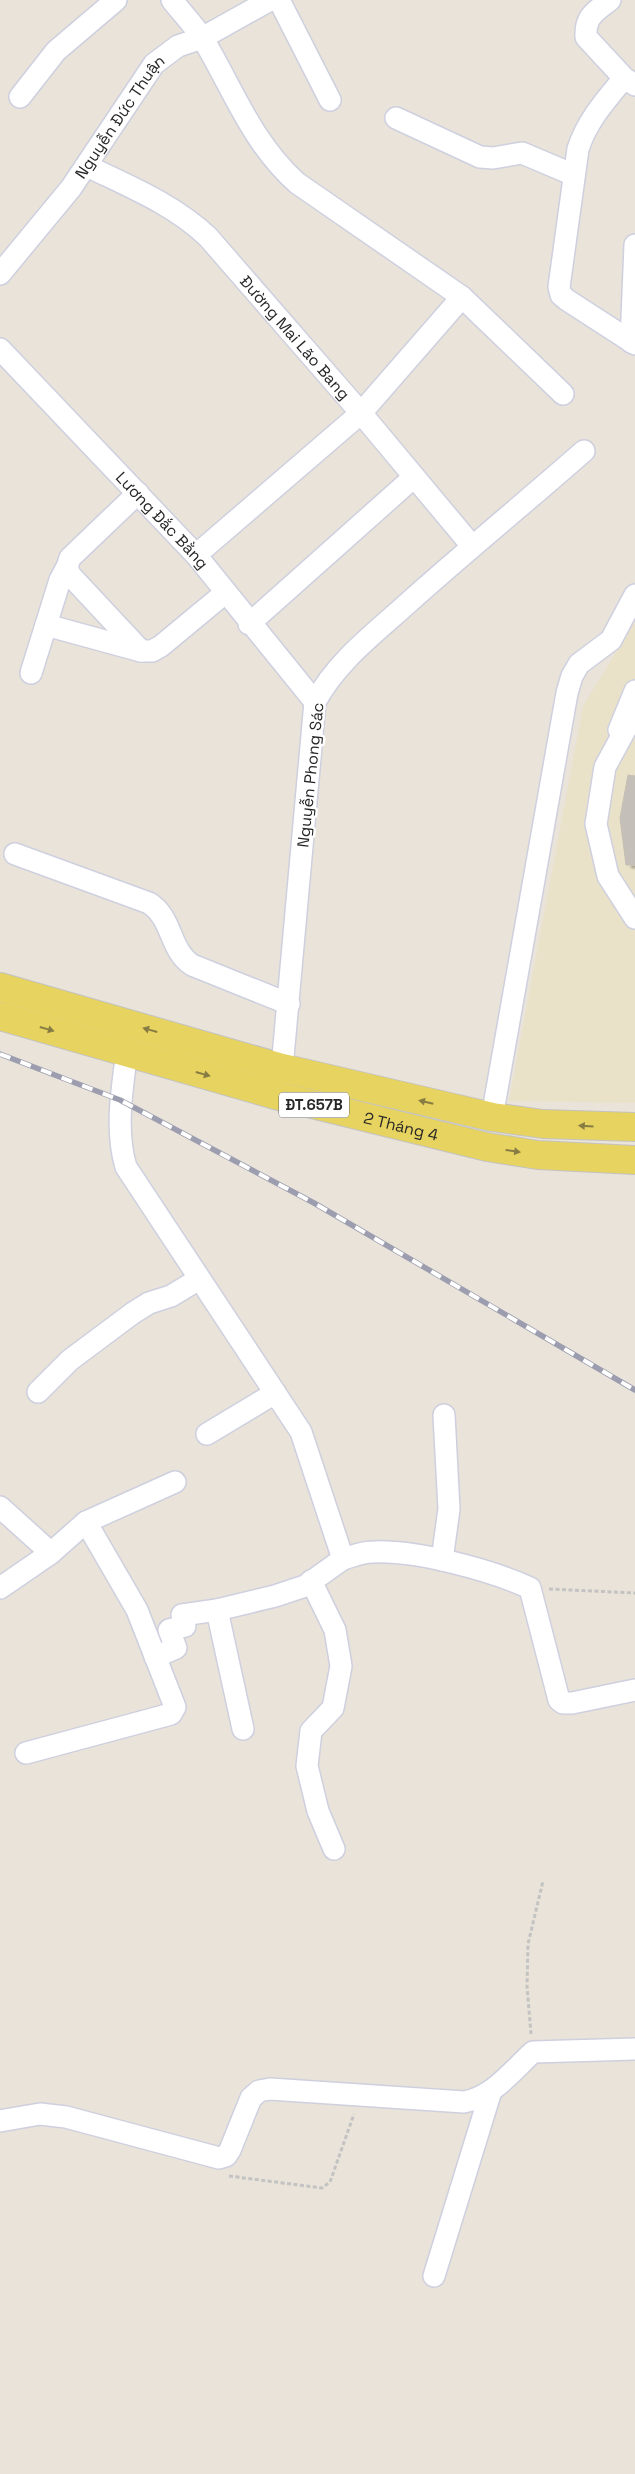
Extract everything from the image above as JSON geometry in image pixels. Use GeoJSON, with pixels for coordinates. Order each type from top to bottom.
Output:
{"type":"FeatureCollection","features":[{"type":"Feature","properties":{"kind":"main road","name":"2 Tháng 4"},"geometry":{"type":"LineString","coordinates":[[0,987],[282,1068],[492,1117],[543,1124],[635,1128]]}},
{"type":"Feature","properties":{"kind":"main road","name":"2 Tháng 4"},"geometry":{"type":"LineString","coordinates":[[0,1016],[279,1096],[487,1148],[538,1155],[635,1160]]}},
{"type":"Feature","properties":{"kind":"main road"},"geometry":{"type":"LineString","coordinates":[[279,1096],[282,1068]]}},
{"type":"Feature","properties":{"kind":"main road"},"geometry":{"type":"LineString","coordinates":[[487,1148],[492,1117]]}},
{"type":"Feature","properties":{"kind":"street"},"geometry":{"type":"LineString","coordinates":[[20,97],[56,51],[116,0]]}},
{"type":"Feature","properties":{"kind":"street"},"geometry":{"type":"LineString","coordinates":[[172,0],[202,38],[261,144],[280,168],[296,183],[462,297],[564,394]]}},
{"type":"Feature","properties":{"kind":"street","name":"Nguyễn Đức Thuận"},"geometry":{"type":"LineString","coordinates":[[0,274],[87,166],[154,64],[178,46],[202,38],[270,0]]}},
{"type":"Feature","properties":{"kind":"street"},"geometry":{"type":"LineString","coordinates":[[279,0],[330,100]]}},
{"type":"Feature","properties":{"kind":"street"},"geometry":{"type":"LineString","coordinates":[[610,0],[591,15],[586,25],[586,37],[629,82],[593,116],[584,132],[578,149],[559,287],[561,295],[633,343]]}},
{"type":"Feature","properties":{"kind":"street"},"geometry":{"type":"LineString","coordinates":[[396,118],[480,157],[493,158],[522,153],[574,175]]}},
{"type":"Feature","properties":{"kind":"street","name":"Đường Mai Lão Bang"},"geometry":{"type":"LineString","coordinates":[[87,166],[169,206],[188,218],[208,237],[361,413],[472,546]]}},
{"type":"Feature","properties":{"kind":"street"},"geometry":{"type":"LineString","coordinates":[[633,343],[635,245]]}},
{"type":"Feature","properties":{"kind":"street"},"geometry":{"type":"LineString","coordinates":[[196,555],[361,413],[462,297]]}},
{"type":"Feature","properties":{"kind":"street","name":"Lương Đắc Bằng"},"geometry":{"type":"LineString","coordinates":[[0,349],[196,555],[249,624],[315,702]]}},
{"type":"Feature","properties":{"kind":"street","name":"Nguyễn Phong Sác"},"geometry":{"type":"LineString","coordinates":[[282,1068],[315,702],[324,686],[348,657],[472,546],[584,451]]}},
{"type":"Feature","properties":{"kind":"street"},"geometry":{"type":"LineString","coordinates":[[249,624],[414,477]]}},
{"type":"Feature","properties":{"kind":"street"},"geometry":{"type":"LineString","coordinates":[[30,673],[60,580],[70,558],[138,493]]}},
{"type":"Feature","properties":{"kind":"street"},"geometry":{"type":"LineString","coordinates":[[67,567],[70,575],[141,652]]}},
{"type":"Feature","properties":{"kind":"street"},"geometry":{"type":"LineString","coordinates":[[46,624],[141,652],[152,651],[161,646],[225,592]]}},
{"type":"Feature","properties":{"kind":"street"},"geometry":{"type":"LineString","coordinates":[[492,1117],[567,693],[572,676],[579,664],[611,640],[635,595]]}},
{"type":"Feature","properties":{"kind":"street"},"geometry":{"type":"LineString","coordinates":[[635,691],[605,767],[596,824],[608,876],[635,918]]}},
{"type":"Feature","properties":{"kind":"street"},"geometry":{"type":"LineString","coordinates":[[605,767],[630,721],[635,717]]}},
{"type":"Feature","properties":{"kind":"street"},"geometry":{"type":"LineString","coordinates":[[15,854],[149,903],[158,908],[164,917],[178,953],[184,960],[192,965],[289,1004]]}},
{"type":"Feature","properties":{"kind":"street"},"geometry":{"type":"LineString","coordinates":[[127,1052],[120,1100],[123,1158],[131,1177],[301,1432],[343,1559]]}},
{"type":"Feature","properties":{"kind":"street"},"geometry":{"type":"LineString","coordinates":[[38,1392],[70,1360],[133,1313],[149,1303],[178,1292],[199,1278]]}},
{"type":"Feature","properties":{"kind":"street"},"geometry":{"type":"LineString","coordinates":[[207,1434],[275,1393]]}},
{"type":"Feature","properties":{"kind":"street"},"geometry":{"type":"LineString","coordinates":[[442,1560],[449,1509],[444,1415]]}},
{"type":"Feature","properties":{"kind":"street"},"geometry":{"type":"LineString","coordinates":[[0,1588],[52,1553],[86,1522],[175,1482]]}},
{"type":"Feature","properties":{"kind":"street"},"geometry":{"type":"LineString","coordinates":[[0,1507],[52,1553]]}},
{"type":"Feature","properties":{"kind":"street"},"geometry":{"type":"LineString","coordinates":[[26,1753],[171,1714],[175,1707],[137,1610],[86,1522]]}},
{"type":"Feature","properties":{"kind":"street"},"geometry":{"type":"LineString","coordinates":[[155,1657],[176,1648],[169,1630],[186,1626],[182,1615],[217,1610],[291,1591],[312,1581],[343,1559],[373,1552],[442,1560],[510,1578],[530,1588],[559,1700],[562,1703],[572,1704],[635,1690]]}},
{"type":"Feature","properties":{"kind":"street"},"geometry":{"type":"LineString","coordinates":[[312,1581],[335,1630],[342,1666],[333,1708],[311,1731],[307,1766],[318,1811],[334,1849]]}},
{"type":"Feature","properties":{"kind":"street"},"geometry":{"type":"LineString","coordinates":[[217,1610],[243,1730]]}},
{"type":"Feature","properties":{"kind":"street"},"geometry":{"type":"LineString","coordinates":[[0,2121],[40,2114],[66,2117],[219,2158],[226,2156],[230,2150],[251,2098],[259,2091],[270,2089],[464,2102],[478,2100],[491,2091],[532,2052],[635,2049]]}},
{"type":"Feature","properties":{"kind":"street"},"geometry":{"type":"LineString","coordinates":[[434,2276],[491,2091]]}},
{"type":"Feature","properties":{"kind":"path"},"geometry":{"type":"LineString","coordinates":[[530,1588],[635,1593]]}},
{"type":"Feature","properties":{"kind":"path"},"geometry":{"type":"LineString","coordinates":[[532,2052],[527,1964],[532,1922],[543,1881]]}},
{"type":"Feature","properties":{"kind":"path"},"geometry":{"type":"LineString","coordinates":[[223,2175],[322,2188],[326,2186],[330,2182],[360,2094]]}},
{"type":"Feature","properties":{"kind":"shaded area"},"geometry":{"type":"Polygon","coordinates":[[[635,622],[635,1103],[509,1101],[583,706],[635,622]]]}},
{"type":"Feature","properties":{"kind":"building"},"geometry":{"type":"Polygon","coordinates":[[[628,775],[635,776],[635,865],[626,865],[620,818],[628,775]]]}},
{"type":"Feature","properties":{"kind":"railway"},"geometry":{"type":"LineString","coordinates":[[0,1054],[120,1100],[314,1203],[635,1390]]}}]}
